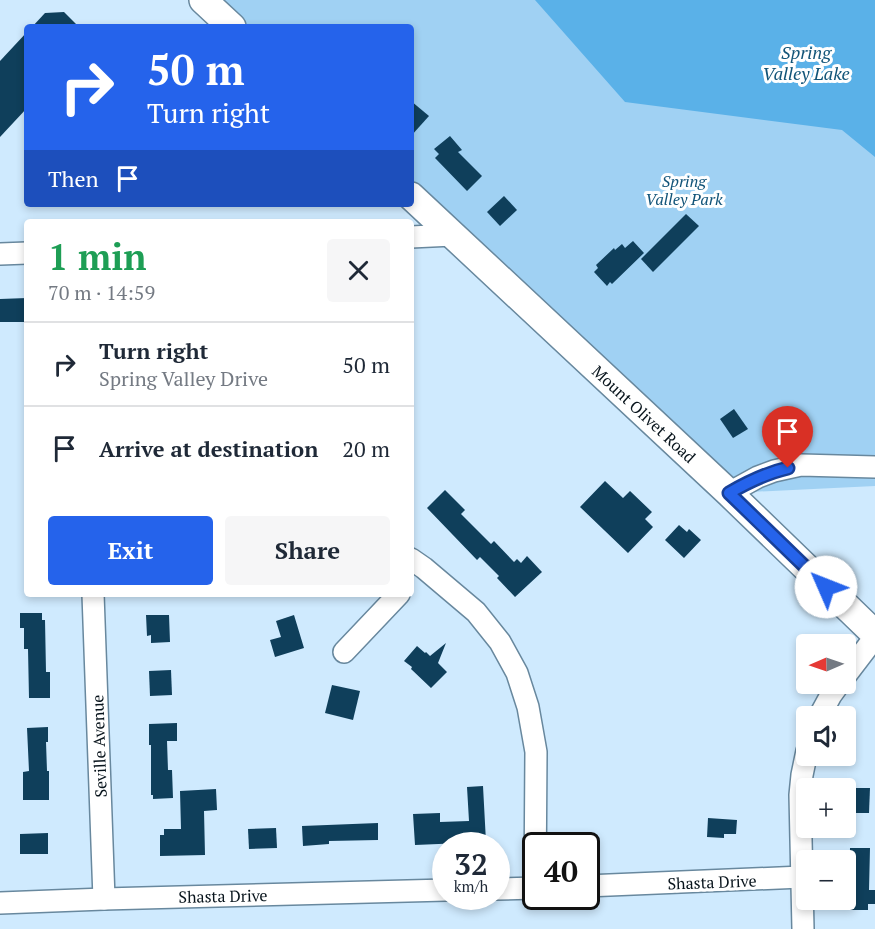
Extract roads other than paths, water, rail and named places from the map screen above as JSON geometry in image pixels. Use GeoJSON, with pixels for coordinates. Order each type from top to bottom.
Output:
{"type":"FeatureCollection","features":[{"type":"Feature","properties":{"kind":"street"},"geometry":{"type":"LineString","coordinates":[[203,0],[229,24]]}},
{"type":"Feature","properties":{"kind":"street","name":"Mount Olivet Road"},"geometry":{"type":"LineString","coordinates":[[414,199],[729,493],[875,635]]}},
{"type":"Feature","properties":{"kind":"street"},"geometry":{"type":"LineString","coordinates":[[414,237],[453,235]]}},
{"type":"Feature","properties":{"kind":"street"},"geometry":{"type":"LineString","coordinates":[[0,254],[24,253]]}},
{"type":"Feature","properties":{"kind":"street"},"geometry":{"type":"LineString","coordinates":[[729,493],[766,474],[801,465],[875,467]]}},
{"type":"Feature","properties":{"kind":"street"},"geometry":{"type":"LineString","coordinates":[[415,570],[476,612],[500,642],[517,673],[528,707],[536,752],[535,832]]}},
{"type":"Feature","properties":{"kind":"street","name":"Seville Avenue"},"geometry":{"type":"LineString","coordinates":[[93,597],[104,898]]}},
{"type":"Feature","properties":{"kind":"street"},"geometry":{"type":"LineString","coordinates":[[344,652],[396,597]]}},
{"type":"Feature","properties":{"kind":"street"},"geometry":{"type":"LineString","coordinates":[[856,661],[875,635]]}},
{"type":"Feature","properties":{"kind":"street"},"geometry":{"type":"LineString","coordinates":[[801,850],[800,795],[804,766]]}},
{"type":"Feature","properties":{"kind":"street","name":"Shasta Drive"},"geometry":{"type":"LineString","coordinates":[[600,885],[796,878]]}},
{"type":"Feature","properties":{"kind":"street","name":"Shasta Drive"},"geometry":{"type":"LineString","coordinates":[[0,903],[104,898],[432,890]]}},
{"type":"Feature","properties":{"kind":"street"},"geometry":{"type":"LineString","coordinates":[[803,910],[803,929]]}},
{"type":"Feature","properties":{"kind":"water","name":"Spring Valley Lake"},"geometry":{"type":"Polygon","coordinates":[[[535,0],[875,0],[875,157],[842,130],[625,102],[535,0]]]}},
{"type":"Feature","properties":{"kind":"park label","name":"Spring Valley Park"},"geometry":{"type":"Point","coordinates":[684,190]}}]}
